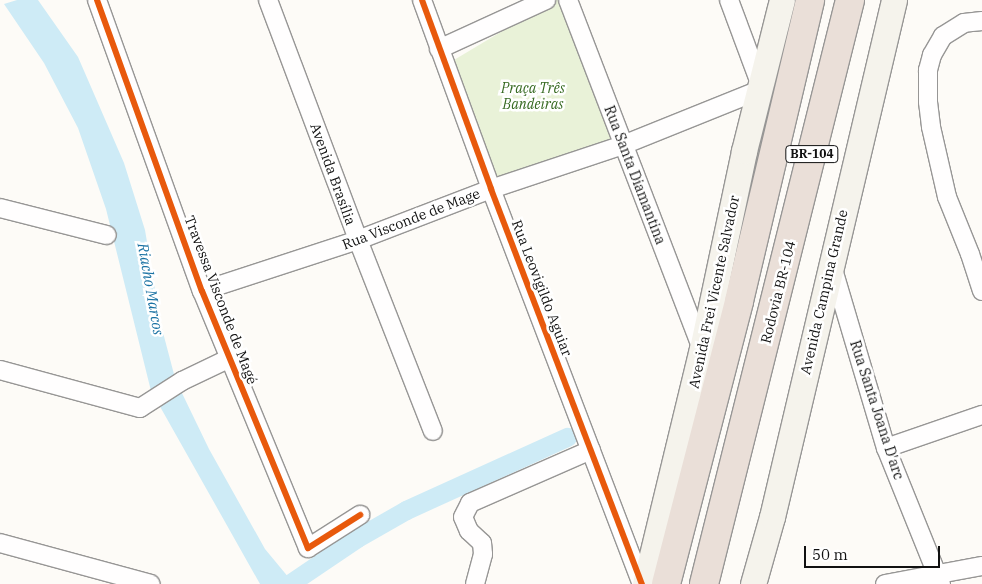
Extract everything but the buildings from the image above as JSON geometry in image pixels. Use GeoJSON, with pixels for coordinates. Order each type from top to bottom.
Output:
{"type":"FeatureCollection","features":[{"type":"Feature","properties":{"kind":"highway","name":"BR-104"},"geometry":{"type":"LineString","coordinates":[[666,584],[738,301],[810,0]]}},
{"type":"Feature","properties":{"kind":"highway","name":"Rodovia BR-104"},"geometry":{"type":"LineString","coordinates":[[704,584],[850,0]]}},
{"type":"Feature","properties":{"kind":"main road","name":"Avenida Frei Vicente Salvador"},"geometry":{"type":"LineString","coordinates":[[643,584],[702,349],[744,150],[782,0]]}},
{"type":"Feature","properties":{"kind":"main road","name":"Avenida Campina Grande"},"geometry":{"type":"LineString","coordinates":[[753,584],[772,517],[831,262],[895,3]]}},
{"type":"Feature","properties":{"kind":"street","name":"Travessa Visconde de Magé"},"geometry":{"type":"LineString","coordinates":[[97,0],[202,291],[308,548],[360,515]]}},
{"type":"Feature","properties":{"kind":"street","name":"Avenida Brasília"},"geometry":{"type":"LineString","coordinates":[[268,0],[358,240],[433,431]]}},
{"type":"Feature","properties":{"kind":"street","name":"Rua Leovigildo Aguiar"},"geometry":{"type":"LineString","coordinates":[[422,0],[491,189],[643,584]]}},
{"type":"Feature","properties":{"kind":"street"},"geometry":{"type":"LineString","coordinates":[[440,49],[546,0]]}},
{"type":"Feature","properties":{"kind":"street","name":"Rua Santa Diamantina"},"geometry":{"type":"LineString","coordinates":[[568,0],[702,349]]}},
{"type":"Feature","properties":{"kind":"street"},"geometry":{"type":"LineString","coordinates":[[729,0],[761,88]]}},
{"type":"Feature","properties":{"kind":"street"},"geometry":{"type":"LineString","coordinates":[[982,21],[964,23],[943,36],[932,54],[928,70],[928,102],[931,127],[948,197],[982,291]]}},
{"type":"Feature","properties":{"kind":"street","name":"Rua Visconde de Mage"},"geometry":{"type":"LineString","coordinates":[[202,291],[358,240],[491,189],[624,145],[761,88]]}},
{"type":"Feature","properties":{"kind":"street"},"geometry":{"type":"LineString","coordinates":[[0,208],[107,235]]}},
{"type":"Feature","properties":{"kind":"street","name":"Rua Santa Joana D'arc"},"geometry":{"type":"LineString","coordinates":[[831,262],[886,448],[939,579]]}},
{"type":"Feature","properties":{"kind":"street"},"geometry":{"type":"LineString","coordinates":[[0,370],[140,408],[182,381],[230,358]]}},
{"type":"Feature","properties":{"kind":"street"},"geometry":{"type":"LineString","coordinates":[[886,448],[982,415]]}},
{"type":"Feature","properties":{"kind":"street"},"geometry":{"type":"LineString","coordinates":[[475,584],[483,554],[482,543],[469,531],[463,517],[470,503],[591,450]]}},
{"type":"Feature","properties":{"kind":"street"},"geometry":{"type":"LineString","coordinates":[[0,543],[152,584]]}},
{"type":"Feature","properties":{"kind":"street"},"geometry":{"type":"LineString","coordinates":[[885,584],[939,579],[982,566]]}},
{"type":"Feature","properties":{"kind":"green space","name":"Praça Três Bandeiras"},"geometry":{"type":"Polygon","coordinates":[[[554,0],[561,0],[622,136],[491,180],[454,60],[554,0]]]}},
{"type":"Feature","properties":{"kind":"water","name":"Riacho Marcos"},"geometry":{"type":"Polygon","coordinates":[[[17,0],[38,0],[78,57],[124,163],[145,230],[161,325],[175,378],[152,395],[106,209],[78,128],[44,63],[4,4],[17,0]]]}},
{"type":"Feature","properties":{"kind":"water"},"geometry":{"type":"Polygon","coordinates":[[[180,389],[209,449],[265,549],[294,584],[260,584],[158,403],[180,389]]]}},
{"type":"Feature","properties":{"kind":"waterway"},"geometry":{"type":"LineString","coordinates":[[289,584],[357,538],[406,510],[567,437]]}},
{"type":"Feature","properties":{"kind":"cycle path"},"geometry":{"type":"LineString","coordinates":[[97,0],[202,291],[308,548],[360,515]]}},
{"type":"Feature","properties":{"kind":"cycle path"},"geometry":{"type":"LineString","coordinates":[[422,0],[491,189],[642,584]]}}]}
